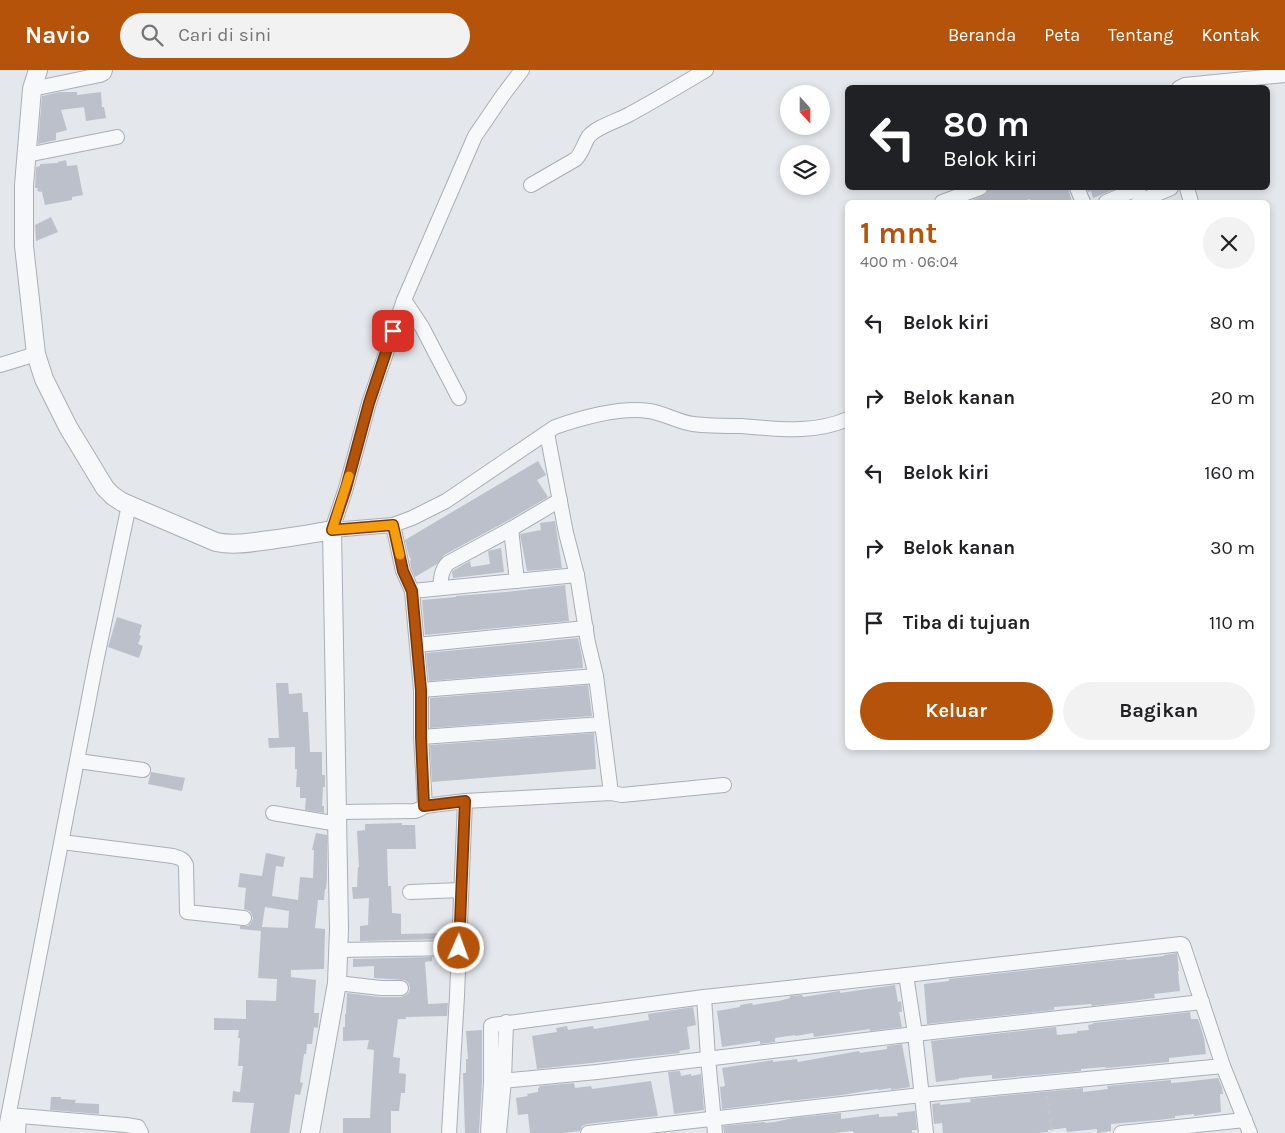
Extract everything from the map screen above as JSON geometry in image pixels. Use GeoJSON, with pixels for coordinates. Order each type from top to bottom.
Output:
{"type":"FeatureCollection","features":[{"type":"Feature","properties":{"kind":"street"},"geometry":{"type":"LineString","coordinates":[[38,70],[32,89],[24,186],[24,246],[30,355],[68,427],[105,488],[122,502],[216,542],[227,544],[244,543],[332,530],[393,525],[446,501],[556,427],[618,411],[649,411],[691,424],[796,430],[814,429],[845,420]]}},
{"type":"Feature","properties":{"kind":"street"},"geometry":{"type":"LineString","coordinates":[[32,89],[100,76],[105,70]]}},
{"type":"Feature","properties":{"kind":"street"},"geometry":{"type":"LineString","coordinates":[[310,1133],[337,983],[340,929],[332,530],[346,488],[369,403],[404,300],[475,136],[522,70]]}},
{"type":"Feature","properties":{"kind":"street"},"geometry":{"type":"LineString","coordinates":[[531,185],[576,159],[581,154],[589,136],[601,128],[668,94],[706,70]]}},
{"type":"Feature","properties":{"kind":"street"},"geometry":{"type":"LineString","coordinates":[[1185,85],[1285,75]]}},
{"type":"Feature","properties":{"kind":"street"},"geometry":{"type":"LineString","coordinates":[[27,155],[117,136]]}},
{"type":"Feature","properties":{"kind":"street"},"geometry":{"type":"LineString","coordinates":[[947,200],[975,190]]}},
{"type":"Feature","properties":{"kind":"street"},"geometry":{"type":"LineString","coordinates":[[1111,200],[1134,190]]}},
{"type":"Feature","properties":{"kind":"street"},"geometry":{"type":"LineString","coordinates":[[1143,200],[1166,190]]}},
{"type":"Feature","properties":{"kind":"street"},"geometry":{"type":"LineString","coordinates":[[404,300],[422,326],[459,398]]}},
{"type":"Feature","properties":{"kind":"street"},"geometry":{"type":"LineString","coordinates":[[0,365],[30,355]]}},
{"type":"Feature","properties":{"kind":"street"},"geometry":{"type":"LineString","coordinates":[[547,433],[596,676],[611,794]]}},
{"type":"Feature","properties":{"kind":"street"},"geometry":{"type":"LineString","coordinates":[[440,588],[444,566],[448,563],[560,500]]}},
{"type":"Feature","properties":{"kind":"street"},"geometry":{"type":"LineString","coordinates":[[5,1133],[14,1116],[49,902],[129,504]]}},
{"type":"Feature","properties":{"kind":"street"},"geometry":{"type":"LineString","coordinates":[[393,525],[403,571],[412,591],[421,690],[424,806]]}},
{"type":"Feature","properties":{"kind":"street"},"geometry":{"type":"LineString","coordinates":[[511,529],[517,581]]}},
{"type":"Feature","properties":{"kind":"street"},"geometry":{"type":"LineString","coordinates":[[412,591],[577,575]]}},
{"type":"Feature","properties":{"kind":"street"},"geometry":{"type":"LineString","coordinates":[[417,645],[586,628]]}},
{"type":"Feature","properties":{"kind":"street"},"geometry":{"type":"LineString","coordinates":[[421,690],[596,676]]}},
{"type":"Feature","properties":{"kind":"street"},"geometry":{"type":"LineString","coordinates":[[421,737],[602,724]]}},
{"type":"Feature","properties":{"kind":"street"},"geometry":{"type":"LineString","coordinates":[[78,761],[143,770]]}},
{"type":"Feature","properties":{"kind":"street"},"geometry":{"type":"LineString","coordinates":[[274,813],[338,818],[414,811],[424,806],[465,801],[622,795],[724,785]]}},
{"type":"Feature","properties":{"kind":"street"},"geometry":{"type":"LineString","coordinates":[[449,1133],[465,801]]}},
{"type":"Feature","properties":{"kind":"street"},"geometry":{"type":"LineString","coordinates":[[62,842],[181,858],[186,865],[187,912],[244,918]]}},
{"type":"Feature","properties":{"kind":"street"},"geometry":{"type":"LineString","coordinates":[[410,892],[461,890]]}},
{"type":"Feature","properties":{"kind":"street"},"geometry":{"type":"LineString","coordinates":[[499,1133],[492,1124],[506,1022],[704,997],[1181,944],[1183,945],[1223,1066],[1250,1133]]}},
{"type":"Feature","properties":{"kind":"street"},"geometry":{"type":"LineString","coordinates":[[339,950],[459,948]]}},
{"type":"Feature","properties":{"kind":"street"},"geometry":{"type":"LineString","coordinates":[[906,976],[915,1034],[926,1133]]}},
{"type":"Feature","properties":{"kind":"street"},"geometry":{"type":"LineString","coordinates":[[337,983],[381,988],[401,988]]}},
{"type":"Feature","properties":{"kind":"street"},"geometry":{"type":"LineString","coordinates":[[704,997],[715,1133]]}},
{"type":"Feature","properties":{"kind":"street"},"geometry":{"type":"LineString","coordinates":[[498,1081],[597,1072],[1202,1002]]}},
{"type":"Feature","properties":{"kind":"street"},"geometry":{"type":"LineString","coordinates":[[588,1133],[921,1094],[1223,1066]]}},
{"type":"Feature","properties":{"kind":"street"},"geometry":{"type":"LineString","coordinates":[[14,1116],[75,1127],[138,1127],[141,1133]]}},
{"type":"Feature","properties":{"kind":"street"},"geometry":{"type":"LineString","coordinates":[[14,1116],[18,1133]]}},
{"type":"Feature","properties":{"kind":"street"},"geometry":{"type":"LineString","coordinates":[[1121,1133],[1245,1120]]}},
{"type":"Feature","properties":{"kind":"path"},"geometry":{"type":"LineString","coordinates":[[1046,1082],[1052,1133]]}},
{"type":"Feature","properties":{"kind":"building"},"geometry":{"type":"Polygon","coordinates":[[[60,92],[77,92],[77,95],[101,92],[102,107],[104,107],[106,118],[86,121],[84,107],[61,110],[67,130],[56,133],[56,140],[38,144],[42,96],[60,92]]]}},
{"type":"Feature","properties":{"kind":"building"},"geometry":{"type":"Polygon","coordinates":[[[66,160],[67,166],[77,165],[83,195],[72,197],[72,200],[45,205],[42,192],[37,191],[38,188],[35,188],[36,167],[40,166],[40,164],[58,163],[66,160]]]}},
{"type":"Feature","properties":{"kind":"building"},"geometry":{"type":"Polygon","coordinates":[[[987,190],[1069,190],[1071,200],[972,200],[986,194],[987,190]]]}},
{"type":"Feature","properties":{"kind":"building"},"geometry":{"type":"Polygon","coordinates":[[[1087,190],[1113,190],[1093,198],[1091,191],[1088,192],[1087,190]]]}},
{"type":"Feature","properties":{"kind":"building"},"geometry":{"type":"Polygon","coordinates":[[[51,217],[58,232],[36,241],[35,225],[51,217]]]}},
{"type":"Feature","properties":{"kind":"building"},"geometry":{"type":"Polygon","coordinates":[[[538,461],[546,475],[537,480],[548,497],[444,555],[437,564],[415,577],[411,568],[411,560],[405,540],[538,461]]]}},
{"type":"Feature","properties":{"kind":"building"},"geometry":{"type":"Polygon","coordinates":[[[555,521],[562,568],[527,571],[520,534],[541,530],[540,523],[555,521]]]}},
{"type":"Feature","properties":{"kind":"building"},"geometry":{"type":"Polygon","coordinates":[[[501,548],[504,572],[453,578],[452,572],[454,570],[470,561],[471,567],[490,564],[488,551],[501,548]]]}},
{"type":"Feature","properties":{"kind":"building"},"geometry":{"type":"Polygon","coordinates":[[[565,585],[569,621],[425,635],[422,600],[565,585]]]}},
{"type":"Feature","properties":{"kind":"building"},"geometry":{"type":"Polygon","coordinates":[[[117,617],[142,625],[138,644],[143,646],[139,658],[108,647],[117,617]]]}},
{"type":"Feature","properties":{"kind":"building"},"geometry":{"type":"Polygon","coordinates":[[[578,638],[583,668],[429,681],[426,653],[578,638]]]}},
{"type":"Feature","properties":{"kind":"building"},"geometry":{"type":"Polygon","coordinates":[[[276,683],[288,683],[289,694],[302,693],[303,712],[308,712],[310,752],[322,752],[322,775],[325,775],[322,806],[324,806],[324,813],[305,810],[306,798],[300,798],[300,787],[296,787],[295,747],[269,748],[268,738],[279,738],[276,683]]]}},
{"type":"Feature","properties":{"kind":"building"},"geometry":{"type":"Polygon","coordinates":[[[588,685],[592,716],[430,728],[430,698],[588,685]]]}},
{"type":"Feature","properties":{"kind":"building"},"geometry":{"type":"Polygon","coordinates":[[[594,733],[596,769],[432,782],[430,745],[594,733]]]}},
{"type":"Feature","properties":{"kind":"building"},"geometry":{"type":"Polygon","coordinates":[[[151,772],[185,778],[182,791],[148,784],[151,772]]]}},
{"type":"Feature","properties":{"kind":"building"},"geometry":{"type":"Polygon","coordinates":[[[402,823],[402,825],[415,825],[416,849],[387,849],[388,886],[391,886],[392,913],[401,914],[401,934],[445,933],[445,939],[360,941],[360,926],[368,925],[369,898],[353,899],[352,887],[357,887],[359,867],[357,831],[365,830],[365,824],[402,823]]]}},
{"type":"Feature","properties":{"kind":"building"},"geometry":{"type":"Polygon","coordinates":[[[316,833],[327,835],[326,889],[324,900],[318,900],[315,928],[325,929],[324,969],[291,970],[291,977],[316,980],[314,1013],[319,1013],[318,1028],[314,1027],[312,1044],[307,1044],[306,1054],[304,1054],[300,1082],[303,1083],[300,1095],[295,1094],[289,1133],[250,1133],[254,1103],[232,1102],[233,1091],[240,1092],[243,1066],[238,1066],[239,1030],[214,1030],[214,1018],[246,1019],[246,1000],[276,1001],[277,979],[258,978],[261,931],[240,929],[240,926],[248,926],[253,918],[250,911],[244,909],[246,888],[238,887],[240,873],[262,876],[266,853],[285,857],[283,867],[276,866],[272,896],[298,900],[300,877],[313,878],[314,850],[312,850],[316,833]],[[265,907],[262,927],[288,928],[289,911],[265,907]]]}},
{"type":"Feature","properties":{"kind":"building"},"geometry":{"type":"Polygon","coordinates":[[[1177,953],[1180,991],[1154,994],[1155,998],[1092,1006],[1091,1004],[1054,1007],[1054,1010],[927,1024],[924,984],[949,981],[949,979],[1164,956],[1177,953]]]}},
{"type":"Feature","properties":{"kind":"building"},"geometry":{"type":"Polygon","coordinates":[[[432,957],[432,961],[425,962],[428,1004],[448,1003],[447,1016],[406,1017],[406,1019],[398,1019],[393,1057],[400,1058],[399,1073],[406,1074],[405,1093],[401,1093],[399,1111],[391,1111],[391,1133],[343,1133],[343,1118],[370,1118],[374,1050],[367,1049],[369,1040],[343,1041],[347,993],[380,997],[401,997],[409,992],[410,988],[405,980],[374,978],[374,966],[353,967],[353,959],[432,957]]]}},
{"type":"Feature","properties":{"kind":"building"},"geometry":{"type":"Polygon","coordinates":[[[895,985],[898,1002],[901,1001],[902,1012],[899,1012],[902,1027],[870,1031],[870,1029],[814,1037],[813,1033],[795,1035],[775,1038],[775,1042],[760,1044],[760,1041],[722,1047],[717,1011],[752,1003],[753,1005],[779,1001],[790,998],[790,996],[802,995],[803,997],[895,985]]]}},
{"type":"Feature","properties":{"kind":"building"},"geometry":{"type":"Polygon","coordinates":[[[693,1007],[696,1025],[687,1027],[690,1049],[679,1051],[680,1053],[537,1069],[532,1036],[557,1032],[556,1028],[567,1026],[568,1030],[593,1026],[594,1029],[649,1020],[648,1014],[693,1007]]]}},
{"type":"Feature","properties":{"kind":"building"},"geometry":{"type":"Polygon","coordinates":[[[1190,1012],[1191,1019],[1198,1019],[1204,1038],[1206,1054],[1169,1058],[1169,1062],[992,1079],[992,1075],[936,1082],[931,1041],[1056,1027],[1057,1035],[1077,1033],[1077,1031],[1089,1030],[1088,1025],[1093,1023],[1190,1012]]]}},
{"type":"Feature","properties":{"kind":"building"},"geometry":{"type":"Polygon","coordinates":[[[482,1030],[482,1082],[479,1133],[465,1133],[463,1073],[466,1073],[466,1059],[468,1059],[466,1031],[482,1030]]]}},
{"type":"Feature","properties":{"kind":"building"},"geometry":{"type":"Polygon","coordinates":[[[902,1044],[910,1087],[891,1090],[891,1088],[878,1089],[722,1109],[720,1087],[725,1086],[722,1068],[773,1060],[773,1062],[797,1059],[798,1062],[859,1051],[860,1053],[887,1049],[887,1046],[902,1044]]]}},
{"type":"Feature","properties":{"kind":"building"},"geometry":{"type":"Polygon","coordinates":[[[680,1071],[681,1076],[701,1074],[704,1110],[674,1114],[668,1072],[680,1071]]]}},
{"type":"Feature","properties":{"kind":"building"},"geometry":{"type":"Polygon","coordinates":[[[1218,1078],[1223,1094],[1220,1094],[1221,1112],[1111,1124],[1111,1131],[1097,1133],[1097,1129],[1067,1132],[1066,1128],[1039,1133],[943,1133],[942,1123],[934,1124],[932,1104],[971,1102],[970,1099],[1083,1088],[1083,1092],[1108,1089],[1107,1086],[1171,1080],[1171,1083],[1218,1078]]]}},
{"type":"Feature","properties":{"kind":"building"},"geometry":{"type":"Polygon","coordinates":[[[651,1081],[658,1116],[587,1124],[582,1126],[580,1131],[530,1133],[528,1114],[518,1115],[516,1098],[538,1092],[539,1086],[574,1083],[575,1088],[591,1086],[592,1089],[651,1081]]]}},
{"type":"Feature","properties":{"kind":"building"},"geometry":{"type":"Polygon","coordinates":[[[51,1097],[76,1100],[75,1103],[99,1104],[99,1114],[50,1110],[51,1097]]]}},
{"type":"Feature","properties":{"kind":"building"},"geometry":{"type":"Polygon","coordinates":[[[915,1111],[917,1130],[912,1130],[912,1133],[853,1133],[853,1131],[834,1133],[724,1133],[723,1126],[775,1122],[793,1118],[841,1113],[841,1119],[879,1114],[879,1117],[898,1116],[897,1113],[915,1111]]]}},
{"type":"Feature","properties":{"kind":"slow traffic"},"geometry":{"type":"LineString","coordinates":[[349,476],[332,530],[393,525],[400,555]]}},
{"type":"Feature","properties":{"kind":"route"},"geometry":{"type":"LineString","coordinates":[[393,331],[369,403],[346,488],[332,530],[393,525],[403,571],[412,591],[421,690],[424,806],[465,801],[459,948]]}}]}
